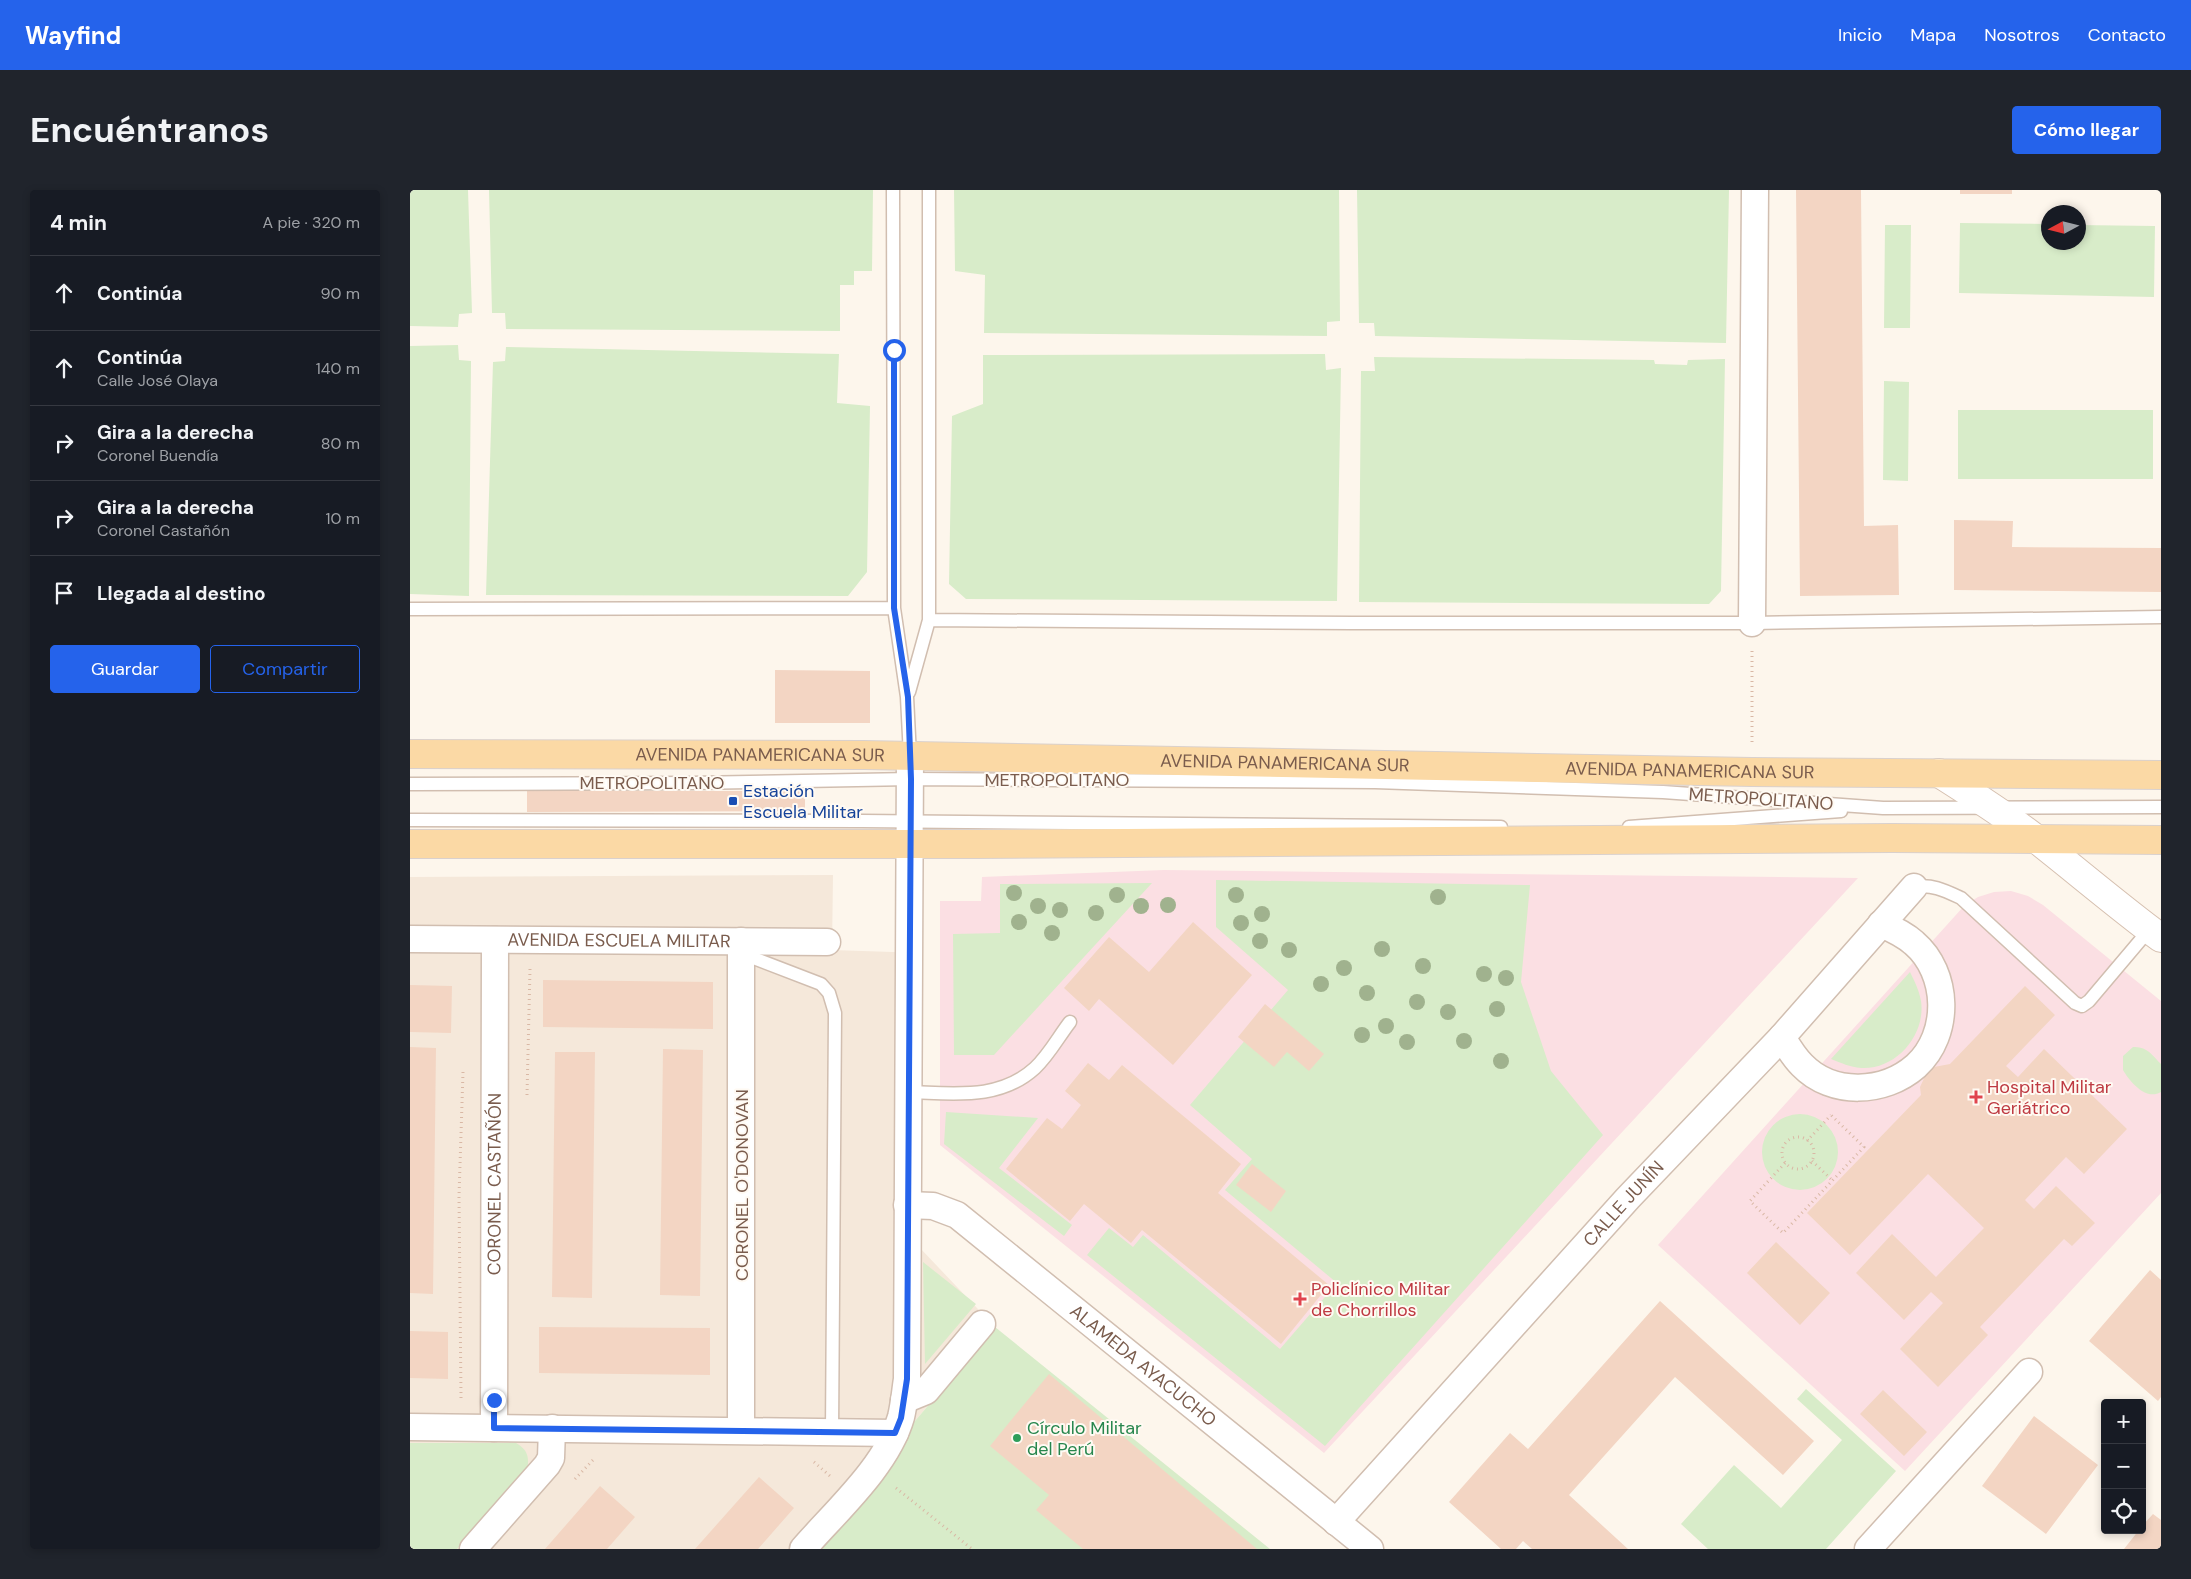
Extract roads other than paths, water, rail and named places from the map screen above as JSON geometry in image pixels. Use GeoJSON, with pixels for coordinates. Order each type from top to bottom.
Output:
{"type":"FeatureCollection","features":[{"type":"Feature","properties":{"kind":"main road","name":"AVENIDA PANAMERICANA SUR"},"geometry":{"type":"LineString","coordinates":[[410,754],[911,767],[2161,775]]}},
{"type":"Feature","properties":{"kind":"main road"},"geometry":{"type":"LineString","coordinates":[[1939,773],[1995,808],[2155,934]]}},
{"type":"Feature","properties":{"kind":"main road"},"geometry":{"type":"LineString","coordinates":[[410,844],[910,833],[2161,840]]}},
{"type":"Feature","properties":{"kind":"street"},"geometry":{"type":"LineString","coordinates":[[1752,623],[1755,190]]}},
{"type":"Feature","properties":{"kind":"street"},"geometry":{"type":"LineString","coordinates":[[804,1549],[873,1470],[886,1452],[901,1418],[907,1379],[911,767]]}},
{"type":"Feature","properties":{"kind":"street","name":"CALLE JUNÍN"},"geometry":{"type":"LineString","coordinates":[[1336,1522],[1628,1198],[1782,1037],[1914,887]]}},
{"type":"Feature","properties":{"kind":"street"},"geometry":{"type":"LineString","coordinates":[[1782,1037],[1791,1052],[1803,1066],[1817,1077],[1833,1084],[1850,1088],[1868,1088],[1886,1084],[1902,1076],[1917,1065],[1929,1050],[1937,1032],[1941,1014],[1941,994],[1936,975],[1928,958],[1914,943],[1899,932],[1881,924]]}},
{"type":"Feature","properties":{"kind":"street","name":"AVENIDA ESCUELA MILITAR"},"geometry":{"type":"LineString","coordinates":[[410,939],[742,947],[827,942]]}},
{"type":"Feature","properties":{"kind":"street","name":"CORONEL CASTAÑÓN"},"geometry":{"type":"LineString","coordinates":[[494,1428],[495,940]]}},
{"type":"Feature","properties":{"kind":"street","name":"CORONEL O'DONOVAN"},"geometry":{"type":"LineString","coordinates":[[741,1430],[742,947]]}},
{"type":"Feature","properties":{"kind":"street","name":"ALAMEDA AYACUCHO"},"geometry":{"type":"LineString","coordinates":[[907,1205],[933,1206],[957,1215],[1370,1549]]}},
{"type":"Feature","properties":{"kind":"street"},"geometry":{"type":"LineString","coordinates":[[904,1400],[926,1391],[982,1324]]}},
{"type":"Feature","properties":{"kind":"street"},"geometry":{"type":"LineString","coordinates":[[1868,1549],[2029,1372]]}},
{"type":"Feature","properties":{"kind":"street"},"geometry":{"type":"LineString","coordinates":[[410,1427],[895,1433]]}},
{"type":"Feature","properties":{"kind":"street"},"geometry":{"type":"LineString","coordinates":[[473,1549],[547,1466],[551,1458],[552,1428]]}},
{"type":"Feature","properties":{"kind":"lane"},"geometry":{"type":"LineString","coordinates":[[893,190],[894,608],[908,697],[911,767]]}},
{"type":"Feature","properties":{"kind":"lane"},"geometry":{"type":"LineString","coordinates":[[908,697],[929,620],[929,190]]}},
{"type":"Feature","properties":{"kind":"lane"},"geometry":{"type":"LineString","coordinates":[[410,609],[894,608]]}},
{"type":"Feature","properties":{"kind":"lane"},"geometry":{"type":"LineString","coordinates":[[929,620],[1752,623],[2161,617]]}},
{"type":"Feature","properties":{"kind":"lane","name":"METROPOLITANO"},"geometry":{"type":"LineString","coordinates":[[410,784],[692,783],[911,767],[1663,792],[1883,808],[2161,807]]}},
{"type":"Feature","properties":{"kind":"lane","name":"METROPOLITANO"},"geometry":{"type":"LineString","coordinates":[[1546,828],[1616,828],[1883,808]]}},
{"type":"Feature","properties":{"kind":"lane"},"geometry":{"type":"LineString","coordinates":[[410,820],[910,833],[1516,827]]}},
{"type":"Feature","properties":{"kind":"lane"},"geometry":{"type":"LineString","coordinates":[[1914,887],[1926,885],[1940,888],[1961,898],[2075,1003],[2082,1006],[2155,934]]}},
{"type":"Feature","properties":{"kind":"lane"},"geometry":{"type":"LineString","coordinates":[[742,947],[822,984],[829,993],[835,1013],[832,1432]]}},
{"type":"Feature","properties":{"kind":"lane"},"geometry":{"type":"LineString","coordinates":[[908,1092],[967,1093],[995,1090],[1016,1082],[1037,1066],[1070,1022]]}},
{"type":"Feature","properties":{"kind":"place","name":"Estación Escuela Militar"},"geometry":{"type":"Point","coordinates":[733,801]}},
{"type":"Feature","properties":{"kind":"place","name":"Hospital Militar Geriátrico"},"geometry":{"type":"Point","coordinates":[1976,1097]}},
{"type":"Feature","properties":{"kind":"place","name":"Policlínico Militar de Chorrillos"},"geometry":{"type":"Point","coordinates":[1300,1299]}},
{"type":"Feature","properties":{"kind":"place","name":"Círculo Militar del Perú"},"geometry":{"type":"Point","coordinates":[1017,1438]}}]}
